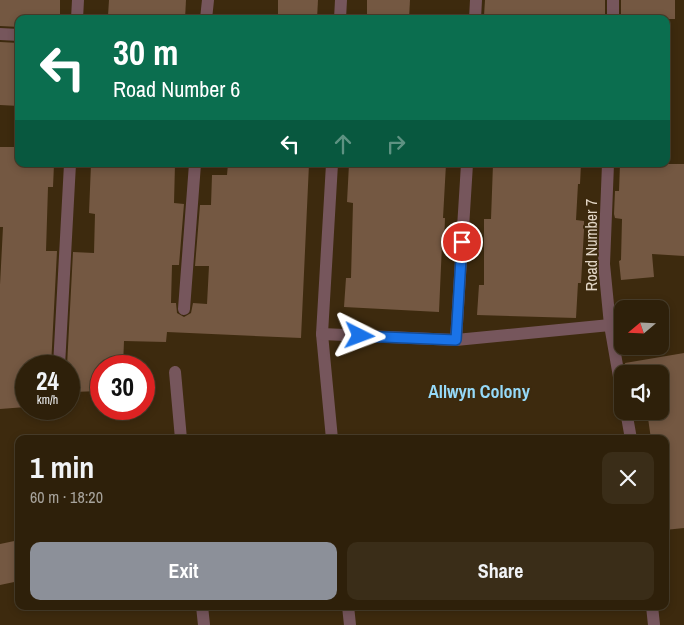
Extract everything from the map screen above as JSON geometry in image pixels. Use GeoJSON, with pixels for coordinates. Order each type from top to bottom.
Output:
{"type":"FeatureCollection","features":[{"type":"Feature","properties":{"kind":"street"},"geometry":{"type":"LineString","coordinates":[[77,15],[78,0]]}},
{"type":"Feature","properties":{"kind":"street"},"geometry":{"type":"LineString","coordinates":[[206,15],[208,0]]}},
{"type":"Feature","properties":{"kind":"street"},"geometry":{"type":"LineString","coordinates":[[340,15],[341,0]]}},
{"type":"Feature","properties":{"kind":"street"},"geometry":{"type":"LineString","coordinates":[[475,15],[476,0]]}},
{"type":"Feature","properties":{"kind":"street"},"geometry":{"type":"LineString","coordinates":[[613,0],[613,15]]}},
{"type":"Feature","properties":{"kind":"street"},"geometry":{"type":"LineString","coordinates":[[0,34],[15,35]]}},
{"type":"Feature","properties":{"kind":"street"},"geometry":{"type":"LineString","coordinates":[[60,355],[70,167]]}},
{"type":"Feature","properties":{"kind":"street"},"geometry":{"type":"LineString","coordinates":[[184,309],[195,167]]}},
{"type":"Feature","properties":{"kind":"street"},"geometry":{"type":"LineString","coordinates":[[332,167],[322,334],[332,435]]}},
{"type":"Feature","properties":{"kind":"street"},"geometry":{"type":"LineString","coordinates":[[456,340],[466,167]]}},
{"type":"Feature","properties":{"kind":"street","name":"Road Number 7"},"geometry":{"type":"LineString","coordinates":[[608,167],[604,264],[610,325],[617,365]]}},
{"type":"Feature","properties":{"kind":"street"},"geometry":{"type":"LineString","coordinates":[[322,334],[456,340],[610,325]]}},
{"type":"Feature","properties":{"kind":"street"},"geometry":{"type":"LineString","coordinates":[[175,372],[181,435]]}},
{"type":"Feature","properties":{"kind":"street"},"geometry":{"type":"LineString","coordinates":[[628,420],[630,435]]}},
{"type":"Feature","properties":{"kind":"street"},"geometry":{"type":"LineString","coordinates":[[202,610],[204,625]]}},
{"type":"Feature","properties":{"kind":"street"},"geometry":{"type":"LineString","coordinates":[[348,610],[350,625]]}},
{"type":"Feature","properties":{"kind":"street"},"geometry":{"type":"LineString","coordinates":[[652,610],[654,625]]}},
{"type":"Feature","properties":{"kind":"building"},"geometry":{"type":"Polygon","coordinates":[[[0,0],[60,0],[60,15],[15,15],[15,27],[0,26],[0,0]]]}},
{"type":"Feature","properties":{"kind":"building"},"geometry":{"type":"Polygon","coordinates":[[[109,0],[186,0],[185,15],[108,15],[109,0]]]}},
{"type":"Feature","properties":{"kind":"building"},"geometry":{"type":"Polygon","coordinates":[[[278,0],[318,0],[317,15],[278,15],[278,0]]]}},
{"type":"Feature","properties":{"kind":"building"},"geometry":{"type":"Polygon","coordinates":[[[367,0],[410,0],[409,15],[367,15],[367,0]]]}},
{"type":"Feature","properties":{"kind":"building"},"geometry":{"type":"Polygon","coordinates":[[[485,0],[605,0],[605,15],[484,15],[485,0]]]}},
{"type":"Feature","properties":{"kind":"building"},"geometry":{"type":"Polygon","coordinates":[[[621,0],[675,0],[675,19],[670,19],[670,15],[621,15],[621,0]]]}},
{"type":"Feature","properties":{"kind":"building"},"geometry":{"type":"Polygon","coordinates":[[[0,42],[15,43],[15,106],[0,105],[0,42]]]}},
{"type":"Feature","properties":{"kind":"building"},"geometry":{"type":"Polygon","coordinates":[[[0,147],[15,147],[15,167],[54,167],[53,187],[48,187],[46,251],[57,251],[52,355],[15,355],[15,408],[0,409],[0,285],[3,227],[0,227],[0,147]]]}},
{"type":"Feature","properties":{"kind":"building"},"geometry":{"type":"Polygon","coordinates":[[[670,164],[684,164],[684,256],[652,254],[654,277],[621,280],[619,261],[621,260],[622,219],[615,218],[614,214],[615,191],[619,191],[620,167],[670,167],[670,164]]]}},
{"type":"Feature","properties":{"kind":"building"},"geometry":{"type":"Polygon","coordinates":[[[91,167],[175,167],[174,203],[184,204],[179,265],[172,265],[171,303],[176,303],[177,313],[184,317],[191,313],[193,303],[207,304],[209,266],[195,266],[200,205],[211,205],[212,175],[227,175],[228,167],[309,167],[301,338],[167,332],[166,342],[124,341],[123,355],[90,355],[90,391],[80,392],[80,355],[68,355],[73,252],[94,253],[95,214],[89,213],[91,167]]]}},
{"type":"Feature","properties":{"kind":"building"},"geometry":{"type":"Polygon","coordinates":[[[349,167],[446,167],[443,218],[445,218],[444,244],[442,244],[439,312],[344,307],[346,278],[351,278],[353,203],[347,202],[349,167]]]}},
{"type":"Feature","properties":{"kind":"building"},"geometry":{"type":"Polygon","coordinates":[[[493,167],[581,167],[576,220],[584,221],[584,230],[581,283],[578,283],[576,318],[477,315],[479,285],[484,285],[484,219],[491,219],[493,167]]]}},
{"type":"Feature","properties":{"kind":"building"},"geometry":{"type":"Polygon","coordinates":[[[684,353],[684,528],[669,530],[669,435],[650,435],[648,420],[669,420],[669,365],[625,365],[625,363],[684,353]]]}},
{"type":"Feature","properties":{"kind":"building"},"geometry":{"type":"Polygon","coordinates":[[[15,541],[15,582],[0,585],[0,544],[15,541]]]}},
{"type":"Feature","properties":{"kind":"district","name":"Allwyn Colony"},"geometry":{"type":"Point","coordinates":[479,392]}},
{"type":"Feature","properties":{"kind":"route"},"geometry":{"type":"LineString","coordinates":[[360,336],[456,340],[462,242]]}}]}
